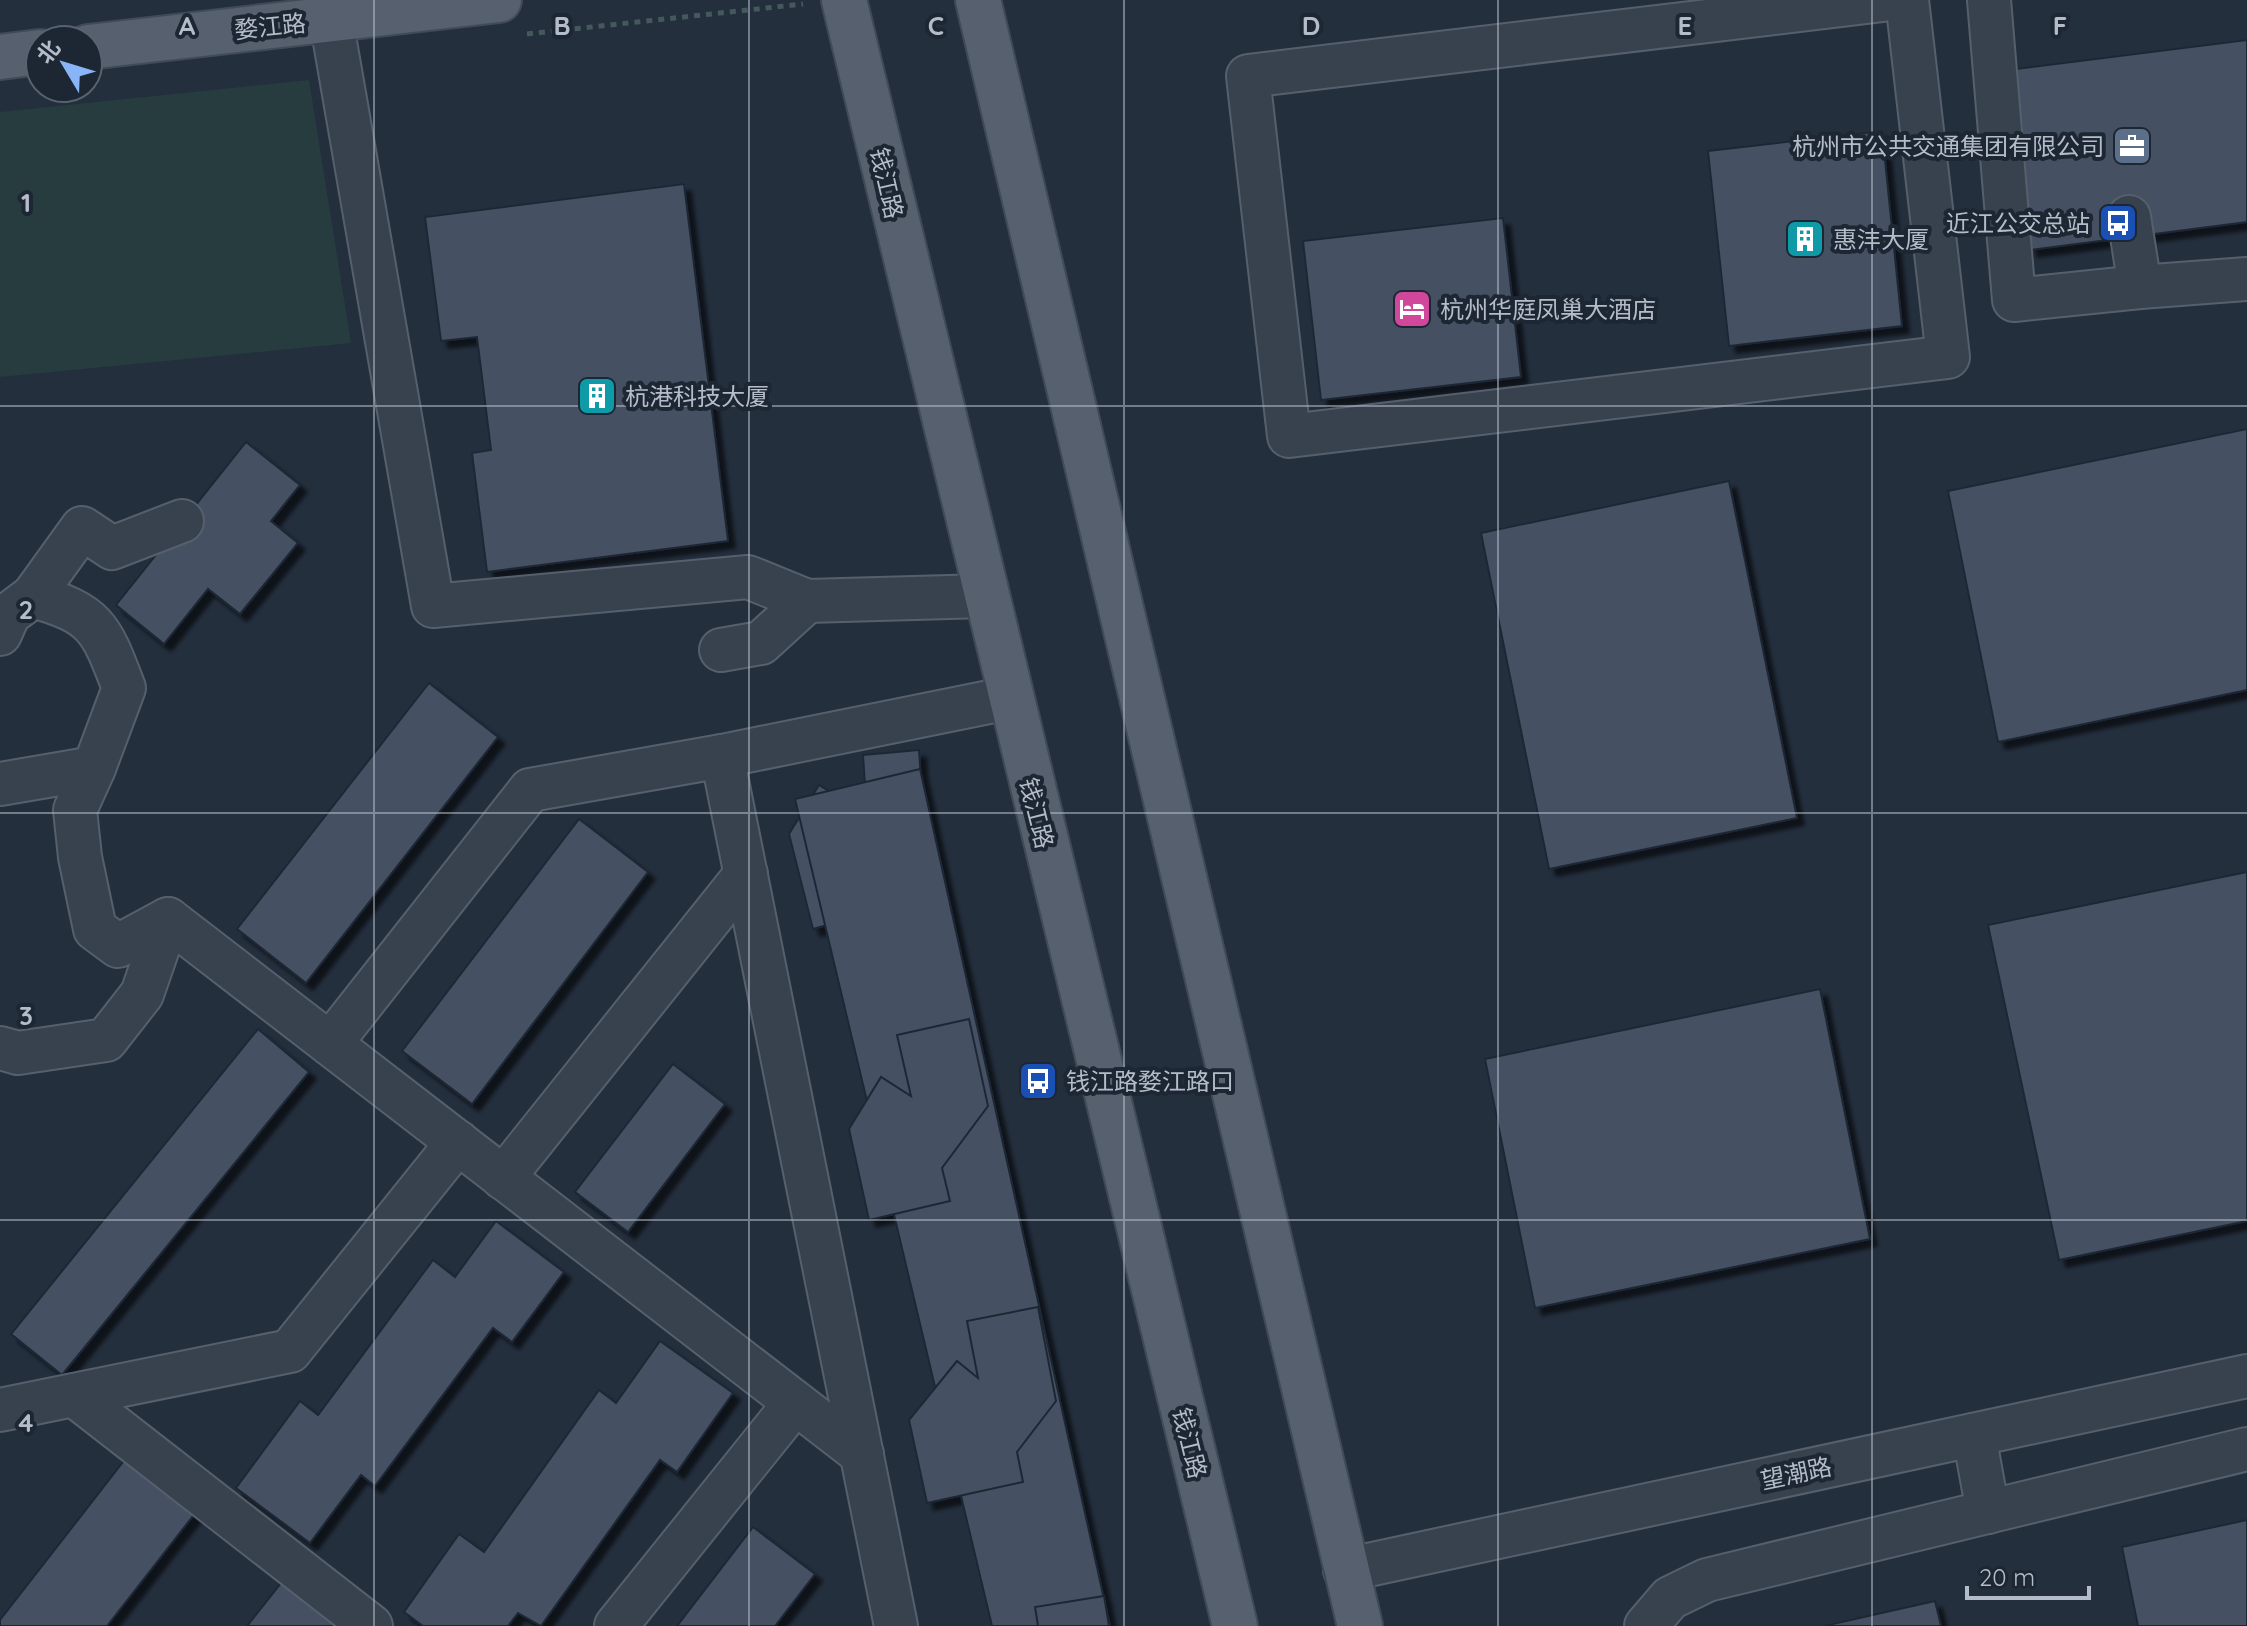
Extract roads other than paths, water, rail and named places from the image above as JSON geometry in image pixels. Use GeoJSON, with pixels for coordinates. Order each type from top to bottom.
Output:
{"type":"FeatureCollection","features":[{"type":"Feature","properties":{"kind":"main road","name":"婺江路"},"geometry":{"type":"LineString","coordinates":[[104,45],[499,0]]}},
{"type":"Feature","properties":{"kind":"main road","name":"钱江路"},"geometry":{"type":"LineString","coordinates":[[844,0],[1009,698],[1235,1626]]}},
{"type":"Feature","properties":{"kind":"main road"},"geometry":{"type":"LineString","coordinates":[[978,0],[1360,1626]]}},
{"type":"Feature","properties":{"kind":"main road"},"geometry":{"type":"LineString","coordinates":[[0,57],[24,54]]}},
{"type":"Feature","properties":{"kind":"street"},"geometry":{"type":"LineString","coordinates":[[1883,0],[1631,15],[1248,76],[1289,436],[1948,357],[1907,0]]}},
{"type":"Feature","properties":{"kind":"street"},"geometry":{"type":"LineString","coordinates":[[1989,0],[2014,300],[2247,279]]}},
{"type":"Feature","properties":{"kind":"street"},"geometry":{"type":"LineString","coordinates":[[331,19],[433,606],[748,577],[807,601],[985,596]]}},
{"type":"Feature","properties":{"kind":"street"},"geometry":{"type":"LineString","coordinates":[[2129,217],[2140,287]]}},
{"type":"Feature","properties":{"kind":"street"},"geometry":{"type":"LineString","coordinates":[[0,634],[9,614],[33,596],[82,528],[112,548],[182,521]]}},
{"type":"Feature","properties":{"kind":"street"},"geometry":{"type":"LineString","coordinates":[[33,596],[72,607],[103,633],[124,688],[75,810],[80,857],[95,929],[118,946],[168,919]]}},
{"type":"Feature","properties":{"kind":"street"},"geometry":{"type":"LineString","coordinates":[[721,650],[761,643],[807,601]]}},
{"type":"Feature","properties":{"kind":"street"},"geometry":{"type":"LineString","coordinates":[[330,1044],[530,790],[722,756],[1009,698]]}},
{"type":"Feature","properties":{"kind":"street"},"geometry":{"type":"LineString","coordinates":[[722,756],[896,1626]]}},
{"type":"Feature","properties":{"kind":"street"},"geometry":{"type":"LineString","coordinates":[[0,784],[94,768]]}},
{"type":"Feature","properties":{"kind":"street"},"geometry":{"type":"LineString","coordinates":[[503,1178],[746,874]]}},
{"type":"Feature","properties":{"kind":"street"},"geometry":{"type":"LineString","coordinates":[[168,919],[862,1454]]}},
{"type":"Feature","properties":{"kind":"street"},"geometry":{"type":"LineString","coordinates":[[0,1048],[18,1053],[106,1040],[142,994],[168,919]]}},
{"type":"Feature","properties":{"kind":"street"},"geometry":{"type":"LineString","coordinates":[[0,1410],[290,1351],[458,1142]]}},
{"type":"Feature","properties":{"kind":"street","name":"望潮路"},"geometry":{"type":"LineString","coordinates":[[1345,1570],[2247,1376]]}},
{"type":"Feature","properties":{"kind":"street"},"geometry":{"type":"LineString","coordinates":[[74,1395],[371,1626]]}},
{"type":"Feature","properties":{"kind":"street"},"geometry":{"type":"LineString","coordinates":[[616,1626],[795,1403]]}},
{"type":"Feature","properties":{"kind":"street"},"geometry":{"type":"LineString","coordinates":[[1974,1435],[1988,1512]]}},
{"type":"Feature","properties":{"kind":"street"},"geometry":{"type":"LineString","coordinates":[[1646,1626],[1670,1598],[1707,1580],[2247,1449]]}},
{"type":"Feature","properties":{"kind":"place","name":"杭州市公共交通集团有限公司"},"geometry":{"type":"Point","coordinates":[2132,146]}},
{"type":"Feature","properties":{"kind":"place","name":"近江公交总站"},"geometry":{"type":"Point","coordinates":[2118,223]}},
{"type":"Feature","properties":{"kind":"place","name":"惠沣大厦"},"geometry":{"type":"Point","coordinates":[1805,239]}},
{"type":"Feature","properties":{"kind":"place","name":"杭州华庭凤巢大酒店"},"geometry":{"type":"Point","coordinates":[1412,309]}},
{"type":"Feature","properties":{"kind":"place","name":"杭港科技大厦"},"geometry":{"type":"Point","coordinates":[597,396]}},
{"type":"Feature","properties":{"kind":"place","name":"钱江路婺江路口"},"geometry":{"type":"Point","coordinates":[1038,1081]}}]}
